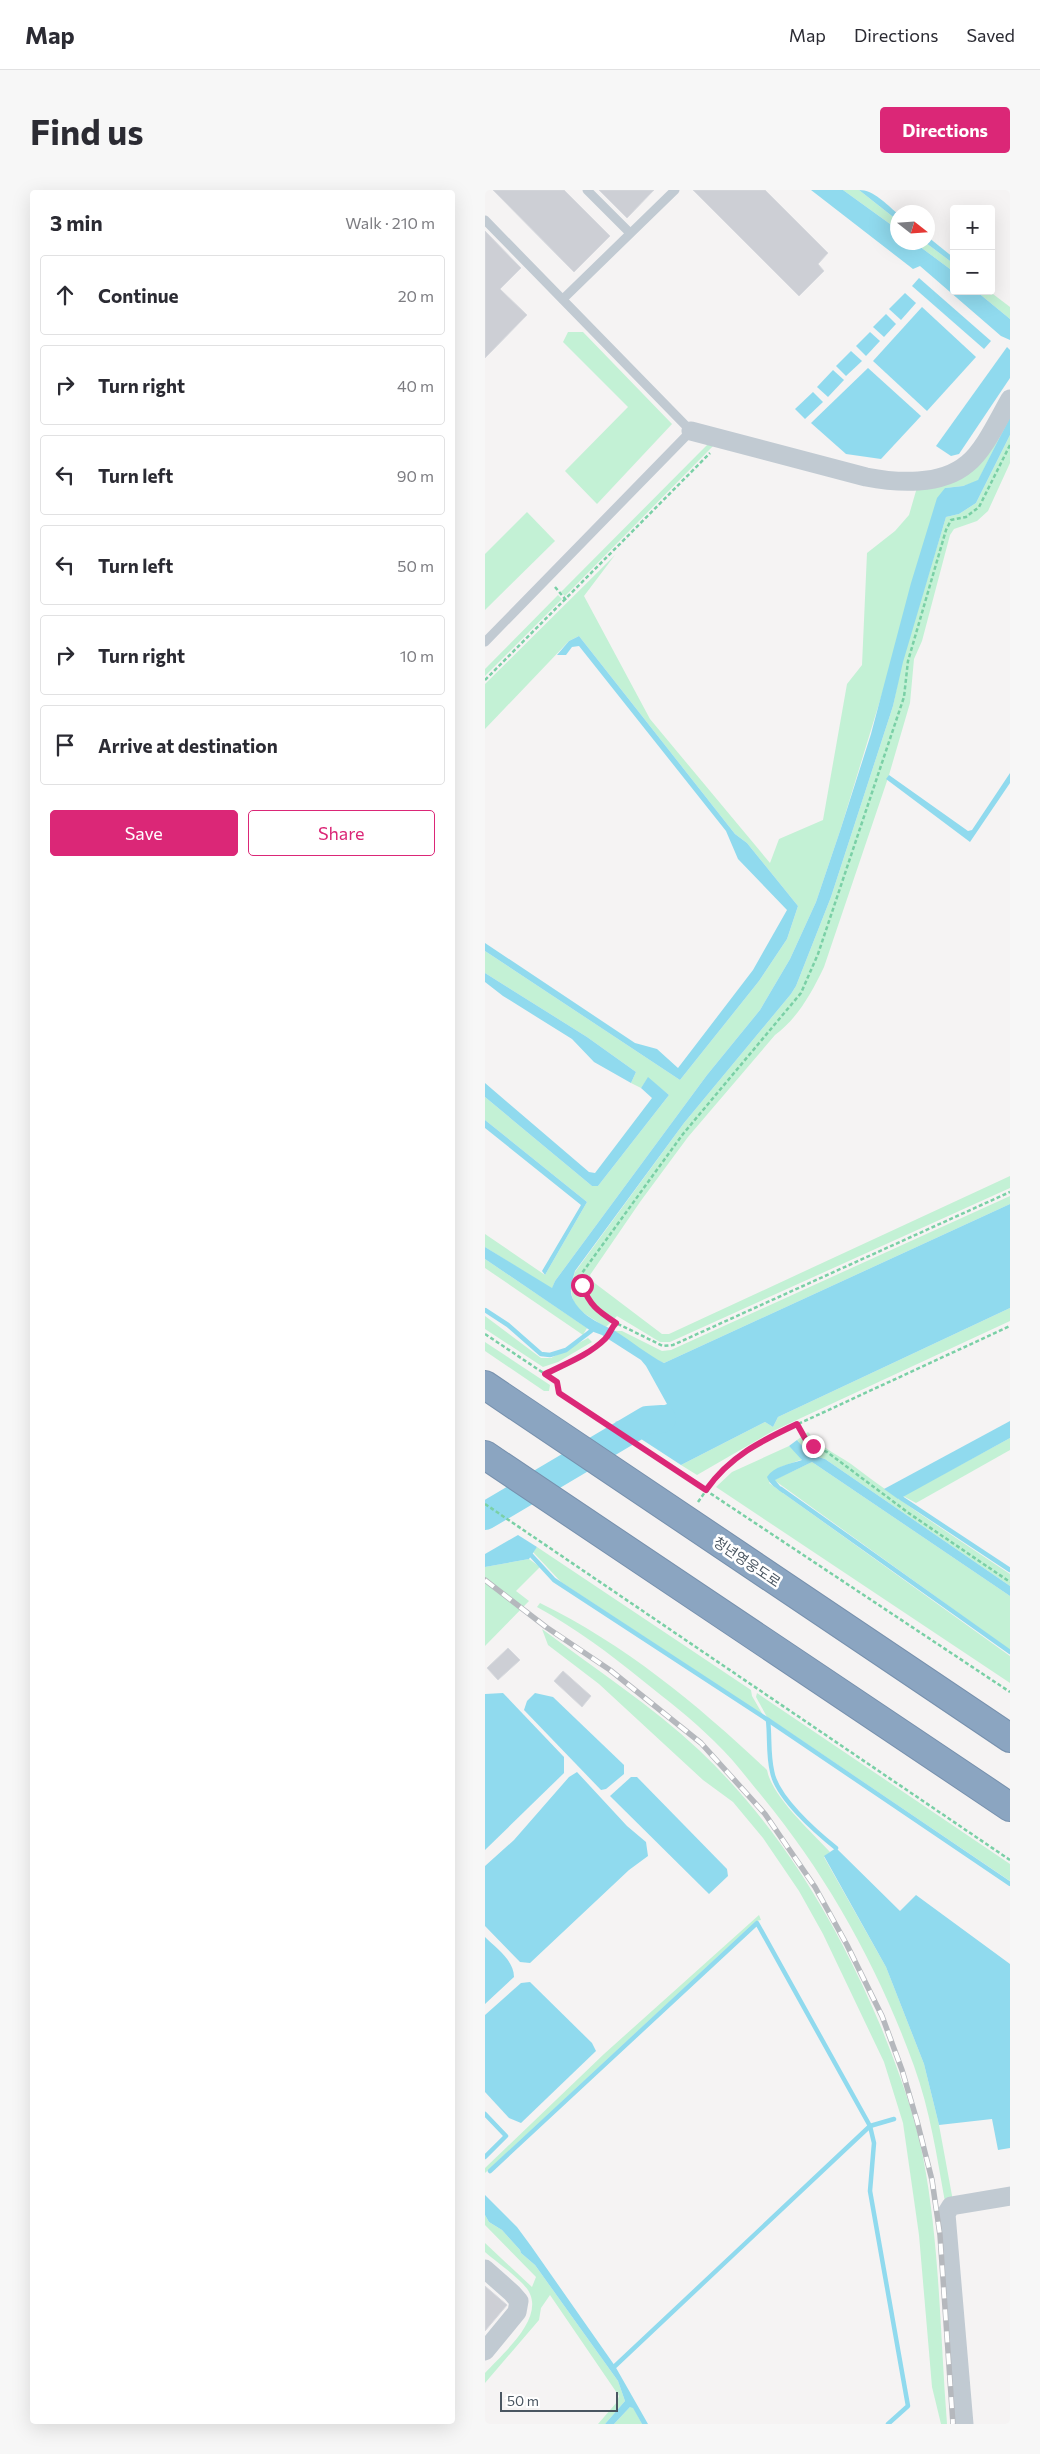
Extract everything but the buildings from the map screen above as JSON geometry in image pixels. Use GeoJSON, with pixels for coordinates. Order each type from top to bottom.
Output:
{"type":"FeatureCollection","features":[{"type":"Feature","properties":{"kind":"highway","name":"청년영웅도로"},"geometry":{"type":"LineString","coordinates":[[485,1385],[1010,1738]]}},
{"type":"Feature","properties":{"kind":"highway"},"geometry":{"type":"LineString","coordinates":[[485,1455],[1010,1807]]}},
{"type":"Feature","properties":{"kind":"street"},"geometry":{"type":"LineString","coordinates":[[691,431],[866,478],[892,482],[912,481],[956,472],[969,463],[1010,399]]}},
{"type":"Feature","properties":{"kind":"street"},"geometry":{"type":"LineString","coordinates":[[964,2424],[946,2214],[951,2206],[1010,2196]]}},
{"type":"Feature","properties":{"kind":"street"},"geometry":{"type":"LineString","coordinates":[[485,2269],[512,2293],[519,2302],[517,2312],[485,2351]]}},
{"type":"Feature","properties":{"kind":"lane"},"geometry":{"type":"LineString","coordinates":[[587,190],[630,233]]}},
{"type":"Feature","properties":{"kind":"lane"},"geometry":{"type":"LineString","coordinates":[[563,300],[675,190]]}},
{"type":"Feature","properties":{"kind":"lane"},"geometry":{"type":"LineString","coordinates":[[485,220],[691,431],[485,642]]}},
{"type":"Feature","properties":{"kind":"path"},"geometry":{"type":"LineString","coordinates":[[485,680],[723,439]]}},
{"type":"Feature","properties":{"kind":"path"},"geometry":{"type":"LineString","coordinates":[[1010,445],[979,507],[966,517],[951,520],[946,530],[907,661],[901,706],[818,954],[801,992],[683,1134],[582,1273],[582,1285],[588,1300],[597,1311],[616,1323],[663,1346],[673,1345],[1010,1192]]}},
{"type":"Feature","properties":{"kind":"path"},"geometry":{"type":"LineString","coordinates":[[547,579],[566,600]]}},
{"type":"Feature","properties":{"kind":"path"},"geometry":{"type":"LineString","coordinates":[[545,1374],[591,1351],[607,1338],[611,1328],[616,1323]]}},
{"type":"Feature","properties":{"kind":"path"},"geometry":{"type":"LineString","coordinates":[[686,1521],[719,1472],[741,1453],[797,1424],[1010,1326]]}},
{"type":"Feature","properties":{"kind":"path"},"geometry":{"type":"LineString","coordinates":[[485,1334],[557,1382],[559,1393],[1010,1692]]}},
{"type":"Feature","properties":{"kind":"path"},"geometry":{"type":"LineString","coordinates":[[797,1424],[806,1440],[813,1446],[827,1452],[903,1510],[1010,1582]]}},
{"type":"Feature","properties":{"kind":"path"},"geometry":{"type":"LineString","coordinates":[[485,1504],[575,1567],[1010,1860]]}},
{"type":"Feature","properties":{"kind":"green space"},"geometry":{"type":"Polygon","coordinates":[[[843,190],[859,190],[890,214],[890,224],[843,190]]]}},
{"type":"Feature","properties":{"kind":"green space"},"geometry":{"type":"Polygon","coordinates":[[[924,250],[935,250],[950,261],[950,269],[924,250]]]}},
{"type":"Feature","properties":{"kind":"green space"},"geometry":{"type":"Polygon","coordinates":[[[981,295],[994,295],[1010,307],[1010,319],[981,295]]]}},
{"type":"Feature","properties":{"kind":"green space"},"geometry":{"type":"Polygon","coordinates":[[[568,332],[583,332],[672,424],[597,504],[565,471],[628,407],[563,342],[568,332]]]}},
{"type":"Feature","properties":{"kind":"green space"},"geometry":{"type":"Polygon","coordinates":[[[1010,417],[978,481],[963,486],[945,488],[841,828],[816,902],[790,959],[760,1010],[707,1075],[555,1281],[552,1289],[485,1247],[485,1234],[545,1275],[587,1202],[485,1120],[485,1097],[592,1186],[598,1186],[669,1095],[648,1078],[641,1088],[631,1083],[636,1072],[587,1037],[485,973],[485,951],[680,1080],[759,981],[787,939],[798,906],[747,843],[735,834],[579,636],[569,641],[485,729],[485,684],[615,555],[584,596],[650,719],[770,863],[779,839],[823,820],[847,684],[862,665],[867,553],[895,531],[909,515],[918,484],[945,480],[1010,417]]]}},
{"type":"Feature","properties":{"kind":"green space"},"geometry":{"type":"Polygon","coordinates":[[[1010,435],[1010,463],[988,511],[977,521],[954,529],[950,535],[922,641],[914,659],[910,703],[889,775],[824,967],[809,995],[791,1021],[775,1035],[688,1137],[640,1202],[590,1275],[592,1281],[662,1334],[669,1334],[1010,1176],[1010,1188],[670,1342],[660,1342],[617,1316],[606,1327],[582,1311],[573,1300],[572,1283],[575,1272],[684,1123],[796,986],[831,897],[893,706],[902,662],[946,517],[959,514],[976,503],[1010,435]]]}},
{"type":"Feature","properties":{"kind":"green space"},"geometry":{"type":"Polygon","coordinates":[[[710,442],[716,443],[565,596],[561,592],[710,442]]]}},
{"type":"Feature","properties":{"kind":"green space"},"geometry":{"type":"Polygon","coordinates":[[[527,512],[555,541],[485,610],[485,554],[527,512]]]}},
{"type":"Feature","properties":{"kind":"green space"},"geometry":{"type":"Polygon","coordinates":[[[558,595],[562,599],[485,676],[485,669],[558,595]]]}},
{"type":"Feature","properties":{"kind":"green space"},"geometry":{"type":"Polygon","coordinates":[[[1010,1196],[1010,1204],[664,1363],[647,1355],[614,1331],[622,1331],[662,1351],[671,1350],[1010,1196]]]}},
{"type":"Feature","properties":{"kind":"green space"},"geometry":{"type":"Polygon","coordinates":[[[485,1259],[587,1328],[583,1335],[485,1268],[485,1259]]]}},
{"type":"Feature","properties":{"kind":"green space"},"geometry":{"type":"Polygon","coordinates":[[[1010,1308],[1010,1321],[773,1431],[697,1475],[681,1465],[765,1422],[773,1427],[778,1417],[1010,1308]]]}},
{"type":"Feature","properties":{"kind":"green space"},"geometry":{"type":"Polygon","coordinates":[[[485,1316],[541,1358],[551,1358],[588,1338],[592,1342],[558,1362],[543,1367],[485,1329],[485,1316]]]}},
{"type":"Feature","properties":{"kind":"green space"},"geometry":{"type":"Polygon","coordinates":[[[485,1342],[550,1385],[549,1391],[544,1391],[485,1351],[485,1342]]]}},
{"type":"Feature","properties":{"kind":"green space"},"geometry":{"type":"Polygon","coordinates":[[[808,1432],[822,1446],[1010,1574],[1010,1586],[825,1459],[809,1452],[797,1440],[808,1432]]]}},
{"type":"Feature","properties":{"kind":"green space"},"geometry":{"type":"Polygon","coordinates":[[[1010,1438],[1010,1450],[916,1503],[903,1496],[1010,1438]]]}},
{"type":"Feature","properties":{"kind":"green space"},"geometry":{"type":"Polygon","coordinates":[[[789,1446],[803,1459],[778,1468],[769,1483],[1010,1656],[1010,1683],[716,1487],[732,1472],[789,1446]]]}},
{"type":"Feature","properties":{"kind":"green space"},"geometry":{"type":"Polygon","coordinates":[[[812,1462],[1010,1596],[1010,1650],[774,1480],[812,1462]]]}},
{"type":"Feature","properties":{"kind":"green space"},"geometry":{"type":"Polygon","coordinates":[[[537,1547],[751,1690],[752,1696],[763,1715],[561,1582],[533,1552],[537,1547]]]}},
{"type":"Feature","properties":{"kind":"green space"},"geometry":{"type":"Polygon","coordinates":[[[529,1559],[540,1567],[516,1591],[529,1601],[485,1646],[485,1567],[529,1559]]]}},
{"type":"Feature","properties":{"kind":"green space"},"geometry":{"type":"Polygon","coordinates":[[[540,1603],[572,1620],[631,1657],[715,1722],[767,1770],[770,1780],[784,1803],[830,1852],[824,1857],[886,1967],[924,2064],[939,2125],[953,2201],[945,2202],[933,2134],[920,2083],[900,2029],[866,1956],[827,1886],[805,1853],[741,1771],[706,1733],[630,1670],[565,1623],[537,1607],[540,1603]]]}},
{"type":"Feature","properties":{"kind":"green space"},"geometry":{"type":"Polygon","coordinates":[[[542,1629],[662,1718],[699,1750],[729,1780],[781,1844],[826,1914],[846,1951],[881,2027],[905,2091],[923,2157],[933,2223],[947,2424],[941,2424],[932,2387],[919,2235],[903,2123],[884,2062],[823,1934],[799,1891],[763,1838],[733,1802],[703,1780],[599,1684],[548,1645],[542,1629]]]}},
{"type":"Feature","properties":{"kind":"green space"},"geometry":{"type":"Polygon","coordinates":[[[757,1693],[1010,1864],[1010,1881],[767,1717],[756,1697],[757,1693]]]}},
{"type":"Feature","properties":{"kind":"green space"},"geometry":{"type":"Polygon","coordinates":[[[759,1915],[761,1920],[756,1921],[485,2173],[485,2168],[604,2054],[759,1915]]]}},
{"type":"Feature","properties":{"kind":"green space"},"geometry":{"type":"Polygon","coordinates":[[[485,2215],[489,2222],[502,2230],[521,2253],[535,2265],[618,2381],[625,2401],[605,2424],[598,2424],[617,2402],[619,2396],[550,2295],[541,2308],[539,2320],[485,2383],[485,2373],[510,2347],[526,2326],[532,2304],[530,2294],[522,2283],[485,2252],[485,2243],[532,2287],[536,2277],[485,2225],[485,2215]]]}},
{"type":"Feature","properties":{"kind":"green space"},"geometry":{"type":"Polygon","coordinates":[[[630,2407],[633,2407],[642,2424],[614,2424],[630,2407]]]}},
{"type":"Feature","properties":{"kind":"water"},"geometry":{"type":"Polygon","coordinates":[[[811,190],[843,190],[890,224],[890,250],[924,250],[950,269],[950,292],[920,266],[913,269],[811,190]]]}},
{"type":"Feature","properties":{"kind":"water"},"geometry":{"type":"Polygon","coordinates":[[[859,190],[870,192],[879,198],[890,207],[890,214],[859,190]]]}},
{"type":"Feature","properties":{"kind":"water"},"geometry":{"type":"Polygon","coordinates":[[[935,243],[950,255],[950,261],[935,250],[935,243]]]}},
{"type":"Feature","properties":{"kind":"water"},"geometry":{"type":"Polygon","coordinates":[[[919,278],[991,341],[984,349],[912,286],[919,278]]]}},
{"type":"Feature","properties":{"kind":"water"},"geometry":{"type":"Polygon","coordinates":[[[905,293],[916,303],[901,320],[889,309],[905,293]]]}},
{"type":"Feature","properties":{"kind":"water"},"geometry":{"type":"Polygon","coordinates":[[[954,295],[981,295],[1010,319],[1010,340],[1001,336],[954,295]]]}},
{"type":"Feature","properties":{"kind":"water"},"geometry":{"type":"Polygon","coordinates":[[[922,307],[976,357],[927,411],[873,361],[922,307]]]}},
{"type":"Feature","properties":{"kind":"water"},"geometry":{"type":"Polygon","coordinates":[[[886,314],[896,324],[884,337],[873,327],[886,314]]]}},
{"type":"Feature","properties":{"kind":"water"},"geometry":{"type":"Polygon","coordinates":[[[870,332],[880,341],[866,356],[856,346],[870,332]]]}},
{"type":"Feature","properties":{"kind":"water"},"geometry":{"type":"Polygon","coordinates":[[[1007,347],[1010,350],[1010,378],[959,454],[951,456],[936,446],[1007,347]]]}},
{"type":"Feature","properties":{"kind":"water"},"geometry":{"type":"Polygon","coordinates":[[[851,351],[862,361],[846,376],[836,366],[851,351]]]}},
{"type":"Feature","properties":{"kind":"water"},"geometry":{"type":"Polygon","coordinates":[[[868,368],[921,416],[881,459],[846,454],[811,423],[868,368]]]}},
{"type":"Feature","properties":{"kind":"water"},"geometry":{"type":"Polygon","coordinates":[[[833,370],[844,380],[828,397],[817,387],[833,370]]]}},
{"type":"Feature","properties":{"kind":"water"},"geometry":{"type":"Polygon","coordinates":[[[813,392],[823,402],[805,419],[795,409],[813,392]]]}},
{"type":"Feature","properties":{"kind":"water"},"geometry":{"type":"Polygon","coordinates":[[[1010,417],[1010,435],[976,503],[959,514],[946,517],[903,662],[893,706],[831,897],[796,986],[684,1123],[575,1271],[571,1290],[574,1301],[587,1315],[664,1363],[1010,1204],[1010,1308],[778,1417],[773,1427],[765,1422],[681,1465],[615,1422],[643,1414],[667,1404],[641,1360],[602,1335],[591,1331],[485,1259],[485,1247],[552,1288],[555,1281],[707,1075],[760,1010],[790,959],[816,902],[871,734],[911,583],[937,498],[945,488],[963,486],[978,480],[1010,417]]]}},
{"type":"Feature","properties":{"kind":"water"},"geometry":{"type":"Polygon","coordinates":[[[579,636],[735,834],[747,843],[798,906],[787,939],[759,981],[680,1080],[485,951],[485,943],[635,1043],[657,1049],[678,1068],[753,970],[787,910],[738,859],[726,831],[579,646],[572,647],[566,655],[557,655],[569,641],[579,636]]]}},
{"type":"Feature","properties":{"kind":"water"},"geometry":{"type":"Polygon","coordinates":[[[1010,773],[1010,783],[970,842],[886,779],[889,775],[968,831],[972,830],[1010,773]]]}},
{"type":"Feature","properties":{"kind":"water"},"geometry":{"type":"Polygon","coordinates":[[[485,973],[587,1037],[636,1072],[631,1083],[594,1062],[572,1039],[503,996],[485,982],[485,973]]]}},
{"type":"Feature","properties":{"kind":"water"},"geometry":{"type":"Polygon","coordinates":[[[648,1077],[669,1095],[598,1186],[592,1186],[485,1097],[485,1083],[589,1172],[595,1173],[652,1098],[641,1088],[648,1077]]]}},
{"type":"Feature","properties":{"kind":"water"},"geometry":{"type":"Polygon","coordinates":[[[485,1120],[587,1202],[545,1275],[542,1271],[581,1205],[485,1128],[485,1120]]]}},
{"type":"Feature","properties":{"kind":"water"},"geometry":{"type":"Polygon","coordinates":[[[1010,1421],[1010,1438],[901,1498],[898,1499],[884,1489],[1010,1421]]]}},
{"type":"Feature","properties":{"kind":"water"},"geometry":{"type":"Polygon","coordinates":[[[797,1440],[809,1452],[825,1459],[1010,1586],[1010,1596],[812,1462],[775,1480],[785,1492],[783,1493],[776,1488],[767,1477],[774,1470],[802,1460],[789,1446],[797,1440]]]}},
{"type":"Feature","properties":{"kind":"water"},"geometry":{"type":"Polygon","coordinates":[[[518,1535],[537,1547],[529,1559],[485,1567],[485,1554],[518,1535]]]}},
{"type":"Feature","properties":{"kind":"water"},"geometry":{"type":"Polygon","coordinates":[[[503,1693],[564,1757],[564,1773],[485,1850],[485,1694],[503,1693]]]}},
{"type":"Feature","properties":{"kind":"water"},"geometry":{"type":"Polygon","coordinates":[[[535,1693],[553,1697],[624,1765],[624,1774],[606,1789],[601,1790],[524,1710],[527,1701],[535,1693]]]}},
{"type":"Feature","properties":{"kind":"water"},"geometry":{"type":"Polygon","coordinates":[[[577,1772],[627,1826],[646,1842],[648,1856],[629,1870],[530,1963],[520,1962],[485,1926],[485,1866],[514,1840],[569,1777],[577,1772]]]}},
{"type":"Feature","properties":{"kind":"water"},"geometry":{"type":"Polygon","coordinates":[[[631,1777],[637,1777],[727,1869],[728,1876],[709,1894],[610,1796],[631,1777]]]}},
{"type":"Feature","properties":{"kind":"water"},"geometry":{"type":"Polygon","coordinates":[[[836,1848],[900,1911],[916,1895],[1010,1964],[1010,2148],[998,2150],[992,2119],[939,2125],[924,2064],[886,1967],[824,1856],[836,1848]]]}},
{"type":"Feature","properties":{"kind":"water"},"geometry":{"type":"Polygon","coordinates":[[[485,1937],[508,1960],[514,1977],[485,2004],[485,1937]]]}},
{"type":"Feature","properties":{"kind":"water"},"geometry":{"type":"Polygon","coordinates":[[[530,1982],[592,2043],[596,2051],[521,2123],[509,2118],[485,2092],[485,2015],[521,1983],[530,1982]]]}},
{"type":"Feature","properties":{"kind":"water"},"geometry":{"type":"Polygon","coordinates":[[[485,2195],[517,2227],[531,2246],[615,2366],[648,2424],[642,2424],[633,2408],[630,2407],[614,2424],[605,2424],[625,2401],[618,2381],[535,2265],[521,2253],[502,2230],[489,2222],[485,2215],[485,2195]]]}},
{"type":"Feature","properties":{"kind":"waterway"},"geometry":{"type":"LineString","coordinates":[[485,1310],[508,1325],[541,1354],[550,1355],[566,1350],[591,1331]]}},
{"type":"Feature","properties":{"kind":"waterway"},"geometry":{"type":"LineString","coordinates":[[485,1516],[647,1420],[662,1419]]}},
{"type":"Feature","properties":{"kind":"waterway"},"geometry":{"type":"LineString","coordinates":[[781,1489],[1010,1652]]}},
{"type":"Feature","properties":{"kind":"waterway"},"geometry":{"type":"LineString","coordinates":[[901,1498],[1010,1570]]}},
{"type":"Feature","properties":{"kind":"waterway"},"geometry":{"type":"LineString","coordinates":[[531,1555],[554,1580],[768,1720],[1010,1884]]}},
{"type":"Feature","properties":{"kind":"waterway"},"geometry":{"type":"LineString","coordinates":[[768,1720],[770,1758],[775,1781],[781,1792],[798,1813],[836,1848]]}},
{"type":"Feature","properties":{"kind":"waterway"},"geometry":{"type":"LineString","coordinates":[[490,2171],[757,1923],[870,2126],[874,2143],[870,2191],[908,2406],[888,2424]]}},
{"type":"Feature","properties":{"kind":"waterway"},"geometry":{"type":"LineString","coordinates":[[485,2114],[506,2136],[485,2157]]}},
{"type":"Feature","properties":{"kind":"waterway"},"geometry":{"type":"LineString","coordinates":[[615,2366],[870,2126],[894,2119]]}},
{"type":"Feature","properties":{"kind":"railway"},"geometry":{"type":"LineString","coordinates":[[485,1580],[546,1627],[610,1670],[701,1743],[765,1814],[815,1887],[847,1945],[882,2016],[902,2070],[917,2121],[932,2180],[940,2235],[953,2424]]}},
{"type":"Feature","properties":{"kind":"route"},"geometry":{"type":"LineString","coordinates":[[582,1285],[588,1300],[597,1311],[616,1323],[611,1328],[607,1338],[591,1351],[545,1374],[557,1382],[559,1393],[706,1490],[719,1472],[741,1453],[797,1424],[806,1440],[813,1446]]}}]}
